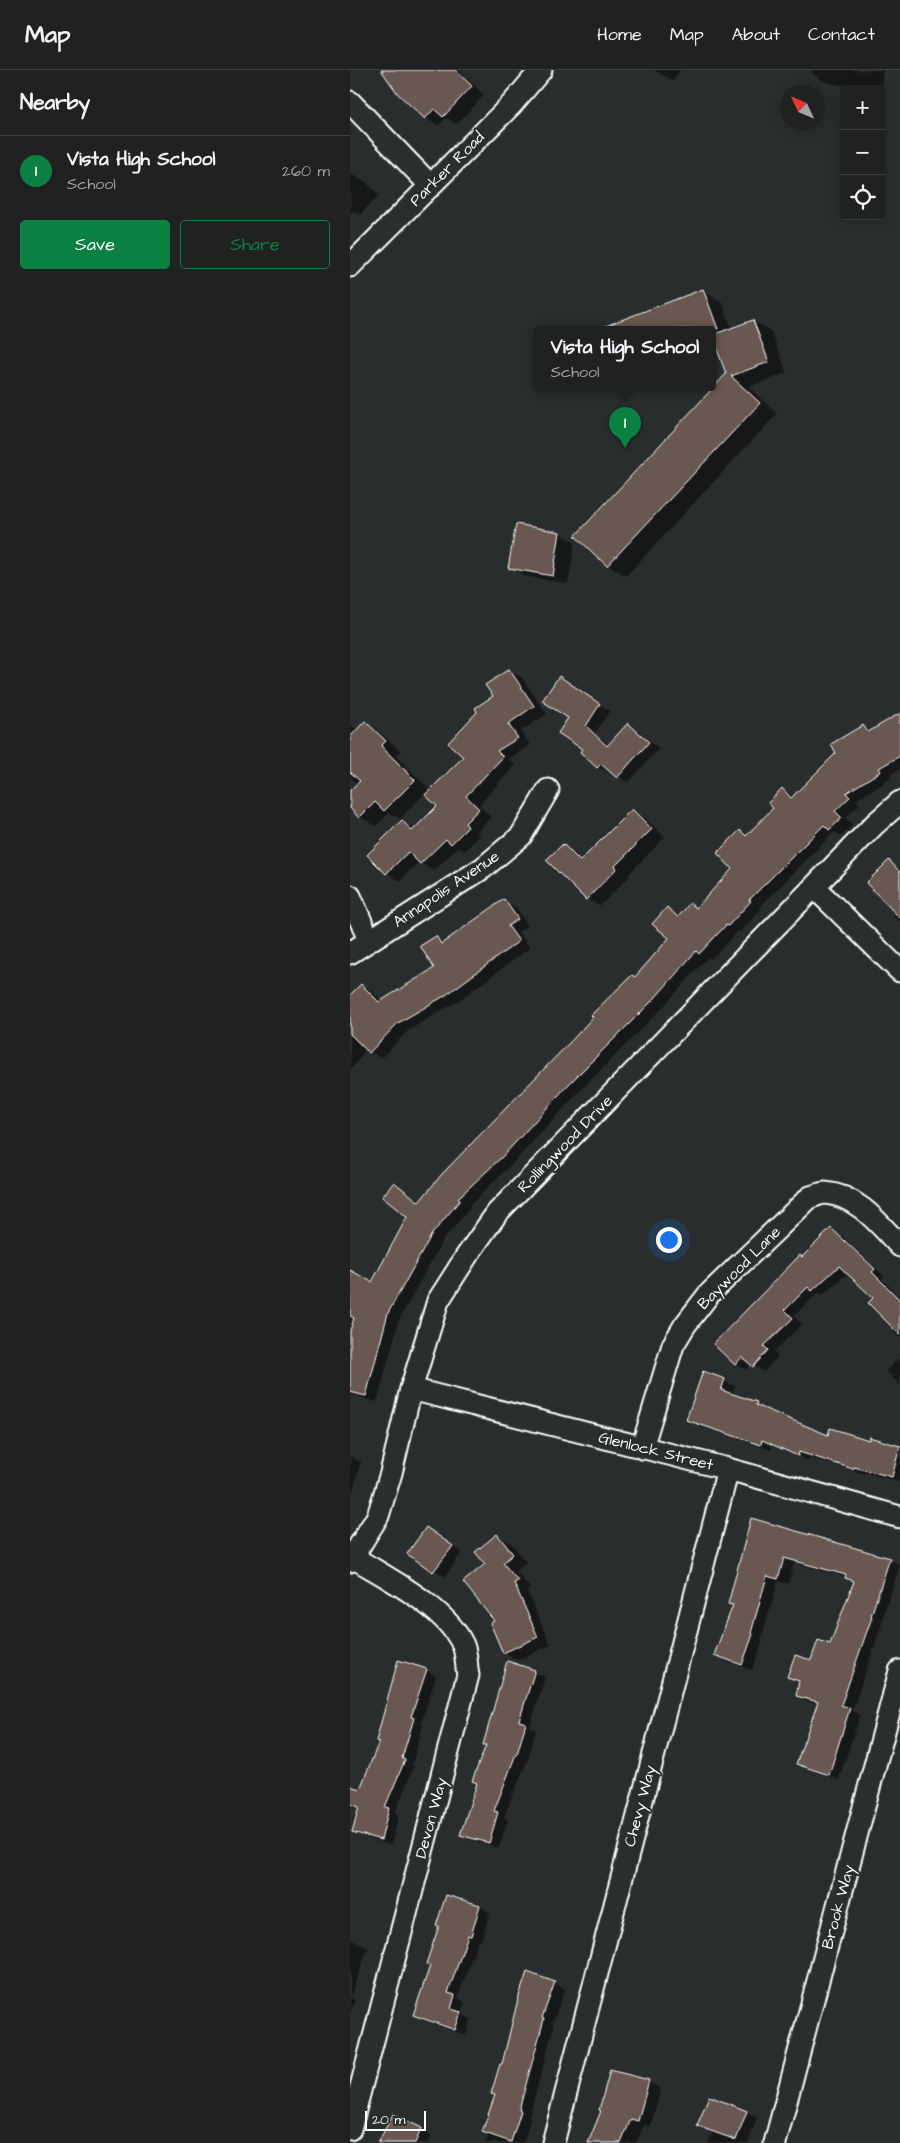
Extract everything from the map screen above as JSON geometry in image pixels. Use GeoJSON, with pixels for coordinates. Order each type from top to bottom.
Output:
{"type":"FeatureCollection","features":[{"type":"Feature","properties":{"kind":"street","name":"Parker Road"},"geometry":{"type":"LineString","coordinates":[[350,266],[512,104],[541,70]]}},
{"type":"Feature","properties":{"kind":"street"},"geometry":{"type":"LineString","coordinates":[[350,102],[431,186]]}},
{"type":"Feature","properties":{"kind":"street","name":"Annapolis Avenue"},"geometry":{"type":"LineString","coordinates":[[350,953],[483,868],[521,836],[548,790]]}},
{"type":"Feature","properties":{"kind":"street","name":"Rollingwood Drive"},"geometry":{"type":"LineString","coordinates":[[352,1559],[378,1516],[391,1473],[411,1389],[438,1301],[497,1213],[815,888],[875,824],[900,802]]}},
{"type":"Feature","properties":{"kind":"street"},"geometry":{"type":"LineString","coordinates":[[815,888],[900,971]]}},
{"type":"Feature","properties":{"kind":"street"},"geometry":{"type":"LineString","coordinates":[[350,896],[369,940]]}},
{"type":"Feature","properties":{"kind":"street","name":"Baywood Lane"},"geometry":{"type":"LineString","coordinates":[[642,1448],[673,1345],[685,1326],[709,1294],[810,1197],[824,1193],[848,1200],[866,1211],[900,1246]]}},
{"type":"Feature","properties":{"kind":"street","name":"Glenlock Street"},"geometry":{"type":"LineString","coordinates":[[411,1389],[728,1469],[900,1517]]}},
{"type":"Feature","properties":{"kind":"street","name":"Chevy Way"},"geometry":{"type":"LineString","coordinates":[[553,2143],[728,1469]]}},
{"type":"Feature","properties":{"kind":"street","name":"Devon Way"},"geometry":{"type":"LineString","coordinates":[[350,2129],[468,1675],[464,1646],[449,1622],[427,1604],[352,1559]]}},
{"type":"Feature","properties":{"kind":"street","name":"Brook Way"},"geometry":{"type":"LineString","coordinates":[[775,2143],[896,1704],[900,1671]]}},
{"type":"Feature","properties":{"kind":"building"},"geometry":{"type":"Polygon","coordinates":[[[381,70],[455,70],[472,86],[443,117],[434,109],[425,119],[398,94],[381,70]]]}},
{"type":"Feature","properties":{"kind":"building"},"geometry":{"type":"Polygon","coordinates":[[[703,289],[718,329],[716,329],[716,326],[605,326],[703,289]]]}},
{"type":"Feature","properties":{"kind":"building"},"geometry":{"type":"Polygon","coordinates":[[[753,320],[769,362],[731,376],[760,403],[607,566],[575,536],[710,391],[716,391],[716,385],[726,374],[716,346],[716,334],[753,320]]]}},
{"type":"Feature","properties":{"kind":"building"},"geometry":{"type":"Polygon","coordinates":[[[516,524],[560,532],[553,576],[508,568],[516,524]]]}},
{"type":"Feature","properties":{"kind":"building"},"geometry":{"type":"Polygon","coordinates":[[[509,669],[534,706],[508,724],[518,738],[497,751],[503,757],[466,796],[479,809],[465,823],[468,827],[451,844],[446,839],[420,864],[408,852],[386,874],[367,855],[402,820],[412,831],[437,806],[425,795],[463,757],[448,743],[477,712],[475,708],[493,696],[485,685],[509,669]]]}},
{"type":"Feature","properties":{"kind":"building"},"geometry":{"type":"Polygon","coordinates":[[[559,676],[600,704],[586,726],[607,746],[628,723],[649,742],[617,778],[601,764],[597,768],[580,752],[582,749],[558,733],[568,718],[542,701],[559,676]]]}},
{"type":"Feature","properties":{"kind":"building"},"geometry":{"type":"Polygon","coordinates":[[[900,713],[900,756],[879,768],[881,771],[846,793],[850,797],[835,811],[842,818],[829,830],[824,825],[749,900],[751,901],[728,926],[726,925],[699,954],[696,951],[655,998],[566,1087],[503,1156],[458,1198],[460,1200],[432,1234],[388,1313],[366,1396],[350,1392],[350,1331],[354,1318],[350,1316],[350,1270],[372,1282],[407,1217],[382,1197],[394,1182],[419,1202],[442,1174],[574,1038],[593,1017],[591,1015],[632,975],[635,977],[669,938],[652,924],[667,907],[678,917],[690,903],[696,908],[732,869],[717,853],[740,830],[746,836],[773,808],[768,803],[782,788],[791,798],[836,753],[831,744],[863,725],[868,732],[900,713]]]}},
{"type":"Feature","properties":{"kind":"building"},"geometry":{"type":"Polygon","coordinates":[[[365,721],[386,741],[381,746],[415,780],[384,811],[375,802],[359,818],[350,808],[350,790],[360,781],[350,772],[350,737],[365,721]]]}},
{"type":"Feature","properties":{"kind":"building"},"geometry":{"type":"Polygon","coordinates":[[[632,809],[652,829],[615,866],[617,868],[586,900],[546,860],[563,844],[580,861],[632,809]]]}},
{"type":"Feature","properties":{"kind":"building"},"geometry":{"type":"Polygon","coordinates":[[[889,860],[900,872],[900,918],[866,883],[889,860]]]}},
{"type":"Feature","properties":{"kind":"building"},"geometry":{"type":"Polygon","coordinates":[[[504,899],[518,919],[508,926],[519,941],[446,995],[398,1023],[369,1053],[350,1034],[350,995],[361,984],[379,1002],[434,968],[420,946],[436,936],[441,944],[504,899]]]}},
{"type":"Feature","properties":{"kind":"building"},"geometry":{"type":"Polygon","coordinates":[[[831,1228],[875,1269],[872,1272],[900,1300],[900,1335],[868,1303],[873,1298],[839,1266],[812,1291],[808,1287],[785,1310],[793,1318],[764,1346],[768,1350],[753,1367],[742,1357],[735,1365],[713,1344],[800,1255],[802,1257],[831,1228]]]}},
{"type":"Feature","properties":{"kind":"building"},"geometry":{"type":"Polygon","coordinates":[[[703,1371],[725,1379],[721,1390],[757,1402],[756,1405],[828,1435],[830,1428],[869,1440],[869,1437],[900,1446],[892,1477],[854,1467],[853,1469],[799,1452],[798,1456],[762,1440],[761,1445],[686,1420],[703,1371]]]}},
{"type":"Feature","properties":{"kind":"building"},"geometry":{"type":"Polygon","coordinates":[[[751,1518],[890,1558],[872,1617],[841,1705],[850,1708],[829,1775],[796,1764],[818,1702],[796,1696],[799,1681],[787,1677],[795,1655],[811,1660],[818,1640],[830,1644],[854,1581],[845,1578],[846,1575],[784,1558],[778,1579],[767,1576],[751,1633],[753,1634],[742,1665],[714,1655],[733,1605],[728,1604],[751,1518]]]}},
{"type":"Feature","properties":{"kind":"building"},"geometry":{"type":"Polygon","coordinates":[[[426,1527],[453,1546],[433,1572],[407,1554],[426,1527]]]}},
{"type":"Feature","properties":{"kind":"building"},"geometry":{"type":"Polygon","coordinates":[[[497,1534],[513,1554],[503,1563],[518,1581],[514,1583],[538,1637],[503,1653],[490,1623],[494,1621],[463,1582],[485,1564],[475,1552],[497,1534]]]}},
{"type":"Feature","properties":{"kind":"building"},"geometry":{"type":"Polygon","coordinates":[[[398,1660],[427,1669],[411,1717],[414,1718],[402,1758],[405,1760],[385,1807],[389,1808],[381,1840],[352,1832],[359,1807],[350,1804],[350,1786],[360,1789],[379,1742],[376,1741],[398,1660]]]}},
{"type":"Feature","properties":{"kind":"building"},"geometry":{"type":"Polygon","coordinates":[[[507,1661],[535,1670],[519,1721],[526,1723],[517,1754],[494,1811],[498,1812],[489,1843],[460,1835],[477,1783],[472,1781],[486,1745],[483,1745],[507,1661]]]}},
{"type":"Feature","properties":{"kind":"building"},"geometry":{"type":"Polygon","coordinates":[[[446,1895],[480,1905],[471,1936],[468,1935],[448,1993],[455,1995],[451,2009],[461,2012],[455,2030],[413,2015],[430,1966],[426,1964],[439,1926],[436,1926],[446,1895]]]}},
{"type":"Feature","properties":{"kind":"building"},"geometry":{"type":"Polygon","coordinates":[[[527,1972],[555,1982],[542,2018],[544,2019],[519,2110],[521,2111],[511,2142],[482,2132],[495,2095],[491,2094],[500,2064],[502,2064],[518,1999],[527,1972]]]}},
{"type":"Feature","properties":{"kind":"building"},"geometry":{"type":"Polygon","coordinates":[[[610,2070],[649,2080],[638,2121],[631,2119],[621,2143],[588,2143],[601,2111],[599,2110],[610,2070]]]}},
{"type":"Feature","properties":{"kind":"building"},"geometry":{"type":"Polygon","coordinates":[[[709,2096],[747,2111],[736,2140],[697,2126],[709,2096]]]}},
{"type":"Feature","properties":{"kind":"building"},"geometry":{"type":"Polygon","coordinates":[[[393,2114],[422,2128],[415,2143],[378,2143],[393,2114]]]}},
{"type":"Feature","properties":{"kind":"place","name":"Vista High School"},"geometry":{"type":"Point","coordinates":[625,448]}}]}
